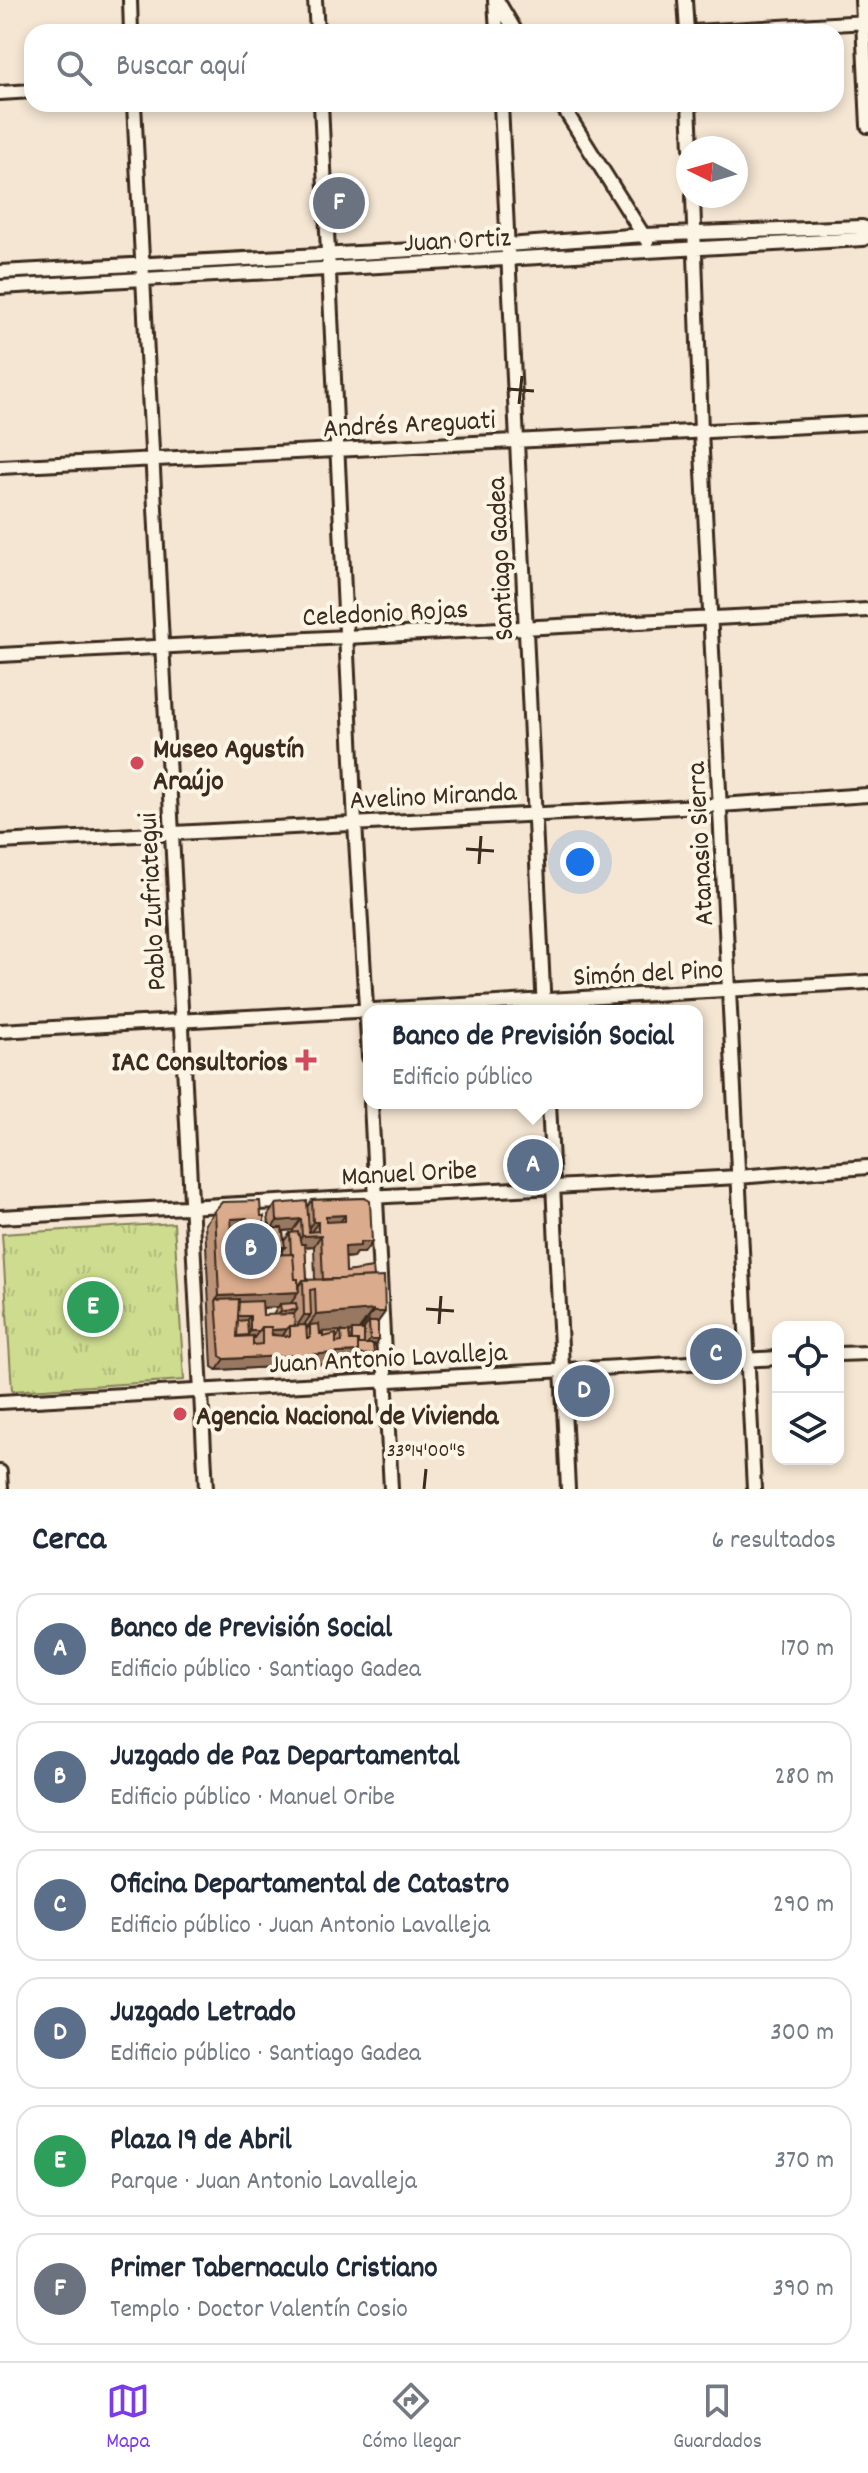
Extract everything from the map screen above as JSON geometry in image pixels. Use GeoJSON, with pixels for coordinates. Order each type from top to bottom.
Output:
{"type":"FeatureCollection","features":[{"type":"Feature","properties":{"kind":"street"},"geometry":{"type":"LineString","coordinates":[[130,0],[131,24]]}},
{"type":"Feature","properties":{"kind":"street"},"geometry":{"type":"LineString","coordinates":[[315,0],[316,24]]}},
{"type":"Feature","properties":{"kind":"street"},"geometry":{"type":"LineString","coordinates":[[496,0],[497,24]]}},
{"type":"Feature","properties":{"kind":"street"},"geometry":{"type":"LineString","coordinates":[[496,0],[511,24]]}},
{"type":"Feature","properties":{"kind":"street"},"geometry":{"type":"LineString","coordinates":[[685,0],[686,24]]}},
{"type":"Feature","properties":{"kind":"street"},"geometry":{"type":"LineString","coordinates":[[862,0],[868,126]]}},
{"type":"Feature","properties":{"kind":"street"},"geometry":{"type":"LineString","coordinates":[[831,24],[865,22]]}},
{"type":"Feature","properties":{"kind":"street"},"geometry":{"type":"LineString","coordinates":[[0,93],[24,92]]}},
{"type":"Feature","properties":{"kind":"street","name":"Pablo Zufriategui"},"geometry":{"type":"LineString","coordinates":[[134,112],[206,1489]]}},
{"type":"Feature","properties":{"kind":"street"},"geometry":{"type":"LineString","coordinates":[[321,112],[367,1005]]}},
{"type":"Feature","properties":{"kind":"street","name":"Santiago Gadea"},"geometry":{"type":"LineString","coordinates":[[501,112],[544,1005]]}},
{"type":"Feature","properties":{"kind":"street"},"geometry":{"type":"LineString","coordinates":[[566,112],[652,251]]}},
{"type":"Feature","properties":{"kind":"street"},"geometry":{"type":"LineString","coordinates":[[689,112],[690,136]]}},
{"type":"Feature","properties":{"kind":"street","name":"Atanasio Sierra"},"geometry":{"type":"LineString","coordinates":[[693,208],[701,431],[754,1489]]}},
{"type":"Feature","properties":{"kind":"street","name":"Juan Ortiz"},"geometry":{"type":"LineString","coordinates":[[0,272],[644,235],[868,229]]}},
{"type":"Feature","properties":{"kind":"street","name":"Juan Ortiz"},"geometry":{"type":"LineString","coordinates":[[0,287],[695,249],[863,239],[868,236]]}},
{"type":"Feature","properties":{"kind":"street","name":"Andrés Areguati"},"geometry":{"type":"LineString","coordinates":[[0,467],[868,423]]}},
{"type":"Feature","properties":{"kind":"street","name":"Celedonio Rojas"},"geometry":{"type":"LineString","coordinates":[[0,655],[868,610]]}},
{"type":"Feature","properties":{"kind":"street","name":"Avelino Miranda"},"geometry":{"type":"LineString","coordinates":[[0,842],[868,795]]}},
{"type":"Feature","properties":{"kind":"street","name":"Simón del Pino"},"geometry":{"type":"LineString","coordinates":[[556,1005],[868,982]]}},
{"type":"Feature","properties":{"kind":"street","name":"Simón del Pino"},"geometry":{"type":"LineString","coordinates":[[0,1031],[363,1011]]}},
{"type":"Feature","properties":{"kind":"street"},"geometry":{"type":"LineString","coordinates":[[371,1109],[391,1489]]}},
{"type":"Feature","properties":{"kind":"street"},"geometry":{"type":"LineString","coordinates":[[549,1109],[568,1489]]}},
{"type":"Feature","properties":{"kind":"street","name":"Manuel Oribe"},"geometry":{"type":"LineString","coordinates":[[0,1217],[738,1177],[868,1167]]}},
{"type":"Feature","properties":{"kind":"street"},"geometry":{"type":"LineString","coordinates":[[844,1354],[868,1353]]}},
{"type":"Feature","properties":{"kind":"street","name":"Juan Antonio Lavalleja"},"geometry":{"type":"LineString","coordinates":[[0,1402],[772,1358]]}},
{"type":"Feature","properties":{"kind":"street"},"geometry":{"type":"LineString","coordinates":[[0,1472],[1,1489]]}},
{"type":"Feature","properties":{"kind":"green space"},"geometry":{"type":"Polygon","coordinates":[[[174,1223],[184,1380],[12,1391],[2,1234],[174,1223]]]}},
{"type":"Feature","properties":{"kind":"building"},"geometry":{"type":"Polygon","coordinates":[[[365,1198],[370,1201],[372,1242],[345,1247],[346,1272],[373,1268],[374,1277],[323,1280],[321,1235],[302,1236],[301,1219],[277,1221],[276,1204],[307,1201],[309,1232],[318,1231],[318,1222],[313,1222],[312,1200],[365,1198]],[[345,1215],[326,1216],[326,1222],[345,1221],[345,1215]]]}},
{"type":"Feature","properties":{"kind":"building"},"geometry":{"type":"Polygon","coordinates":[[[260,1201],[264,1224],[270,1224],[270,1230],[275,1229],[275,1240],[268,1240],[269,1255],[293,1254],[299,1292],[219,1296],[215,1210],[222,1202],[260,1201]],[[247,1218],[231,1219],[232,1247],[248,1246],[247,1218]]]}},
{"type":"Feature","properties":{"kind":"building"},"geometry":{"type":"Polygon","coordinates":[[[272,1228],[282,1228],[285,1247],[272,1247],[275,1229],[272,1228]]]}},
{"type":"Feature","properties":{"kind":"building"},"geometry":{"type":"Polygon","coordinates":[[[298,1232],[301,1244],[305,1244],[307,1280],[303,1280],[298,1287],[290,1233],[298,1232]]]}},
{"type":"Feature","properties":{"kind":"building"},"geometry":{"type":"Polygon","coordinates":[[[384,1277],[385,1312],[373,1310],[316,1315],[315,1289],[310,1290],[311,1315],[304,1315],[303,1280],[384,1277]]]}},
{"type":"Feature","properties":{"kind":"building"},"geometry":{"type":"Polygon","coordinates":[[[239,1299],[237,1337],[253,1336],[253,1345],[262,1344],[262,1327],[271,1327],[272,1335],[290,1336],[290,1326],[306,1325],[307,1338],[310,1338],[310,1325],[319,1324],[323,1337],[336,1334],[336,1343],[342,1342],[341,1332],[349,1332],[350,1341],[358,1341],[358,1352],[225,1359],[220,1356],[216,1300],[239,1299]]]}},
{"type":"Feature","properties":{"kind":"building"},"geometry":{"type":"Polygon","coordinates":[[[262,1301],[263,1315],[294,1314],[295,1326],[271,1330],[271,1327],[262,1327],[259,1331],[250,1331],[250,1316],[238,1316],[239,1302],[262,1301]]]}},
{"type":"Feature","properties":{"kind":"building"},"geometry":{"type":"Polygon","coordinates":[[[296,1303],[297,1310],[281,1311],[280,1304],[296,1303]]]}},
{"type":"Feature","properties":{"kind":"building"},"geometry":{"type":"Polygon","coordinates":[[[247,1320],[248,1335],[237,1336],[238,1321],[247,1320]]]}},
{"type":"Feature","properties":{"kind":"building"},"geometry":{"type":"Polygon","coordinates":[[[369,1322],[378,1322],[378,1340],[370,1340],[369,1322]]]}},
{"type":"Feature","properties":{"kind":"building"},"geometry":{"type":"Polygon","coordinates":[[[352,1330],[364,1330],[364,1344],[352,1341],[352,1330]]]}},
{"type":"Feature","properties":{"kind":"building"},"geometry":{"type":"Polygon","coordinates":[[[341,1331],[336,1339],[336,1334],[323,1337],[320,1332],[341,1331]]]}},
{"type":"Feature","properties":{"kind":"building"},"geometry":{"type":"Polygon","coordinates":[[[358,1344],[373,1344],[374,1354],[356,1355],[358,1344]]]}},
{"type":"Feature","properties":{"kind":"place","name":"Primer Tabernaculo Cristiano"},"geometry":{"type":"Point","coordinates":[339,203]}},
{"type":"Feature","properties":{"kind":"place","name":"Museo Agustín Araújo"},"geometry":{"type":"Point","coordinates":[137,763]}},
{"type":"Feature","properties":{"kind":"place","name":"IAC Consultorios"},"geometry":{"type":"Point","coordinates":[306,1060]}},
{"type":"Feature","properties":{"kind":"place","name":"Banco de Previsión Social"},"geometry":{"type":"Point","coordinates":[533,1165]}},
{"type":"Feature","properties":{"kind":"place","name":"Juzgado de Paz Departamental"},"geometry":{"type":"Point","coordinates":[251,1249]}},
{"type":"Feature","properties":{"kind":"place","name":"Plaza 19 de Abril"},"geometry":{"type":"Point","coordinates":[93,1307]}},
{"type":"Feature","properties":{"kind":"place","name":"Oficina Departamental de Catastro"},"geometry":{"type":"Point","coordinates":[716,1354]}},
{"type":"Feature","properties":{"kind":"place","name":"Juzgado Letrado"},"geometry":{"type":"Point","coordinates":[584,1391]}},
{"type":"Feature","properties":{"kind":"place","name":"Agencia Nacional de Vivienda"},"geometry":{"type":"Point","coordinates":[180,1414]}}]}
